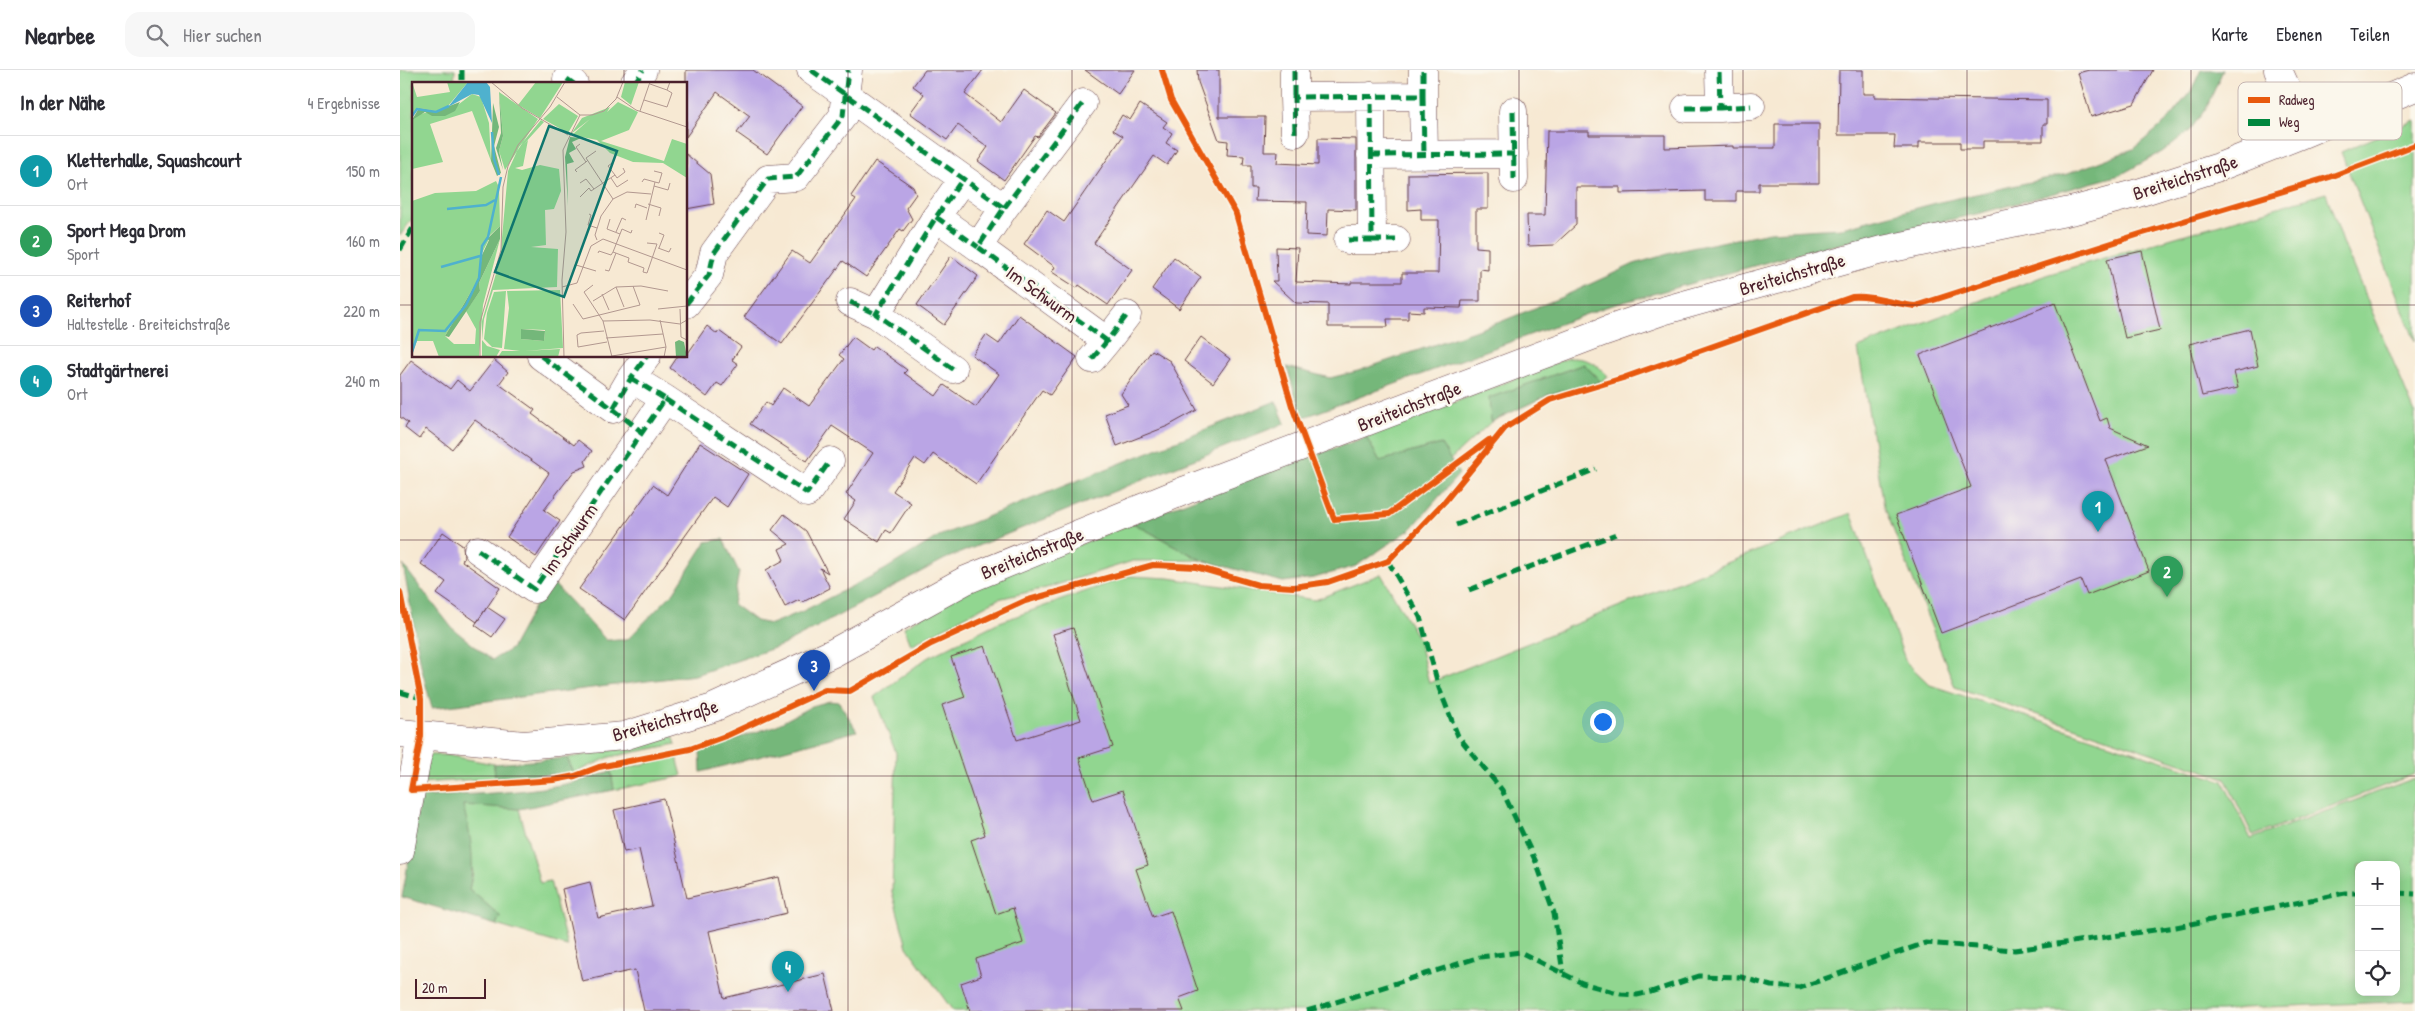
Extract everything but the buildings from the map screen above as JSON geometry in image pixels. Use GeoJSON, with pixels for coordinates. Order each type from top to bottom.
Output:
{"type":"FeatureCollection","features":[{"type":"Feature","properties":{"kind":"street"},"geometry":{"type":"LineString","coordinates":[[635,82],[643,70]]}},
{"type":"Feature","properties":{"kind":"street"},"geometry":{"type":"LineString","coordinates":[[811,70],[846,82],[962,180],[1004,208]]}},
{"type":"Feature","properties":{"kind":"street"},"geometry":{"type":"LineString","coordinates":[[1719,70],[1720,108]]}},
{"type":"Feature","properties":{"kind":"street"},"geometry":{"type":"LineString","coordinates":[[2278,70],[2283,82]]}},
{"type":"Feature","properties":{"kind":"street"},"geometry":{"type":"LineString","coordinates":[[688,301],[709,275],[714,253],[768,179],[796,177],[843,116],[846,82]]}},
{"type":"Feature","properties":{"kind":"street"},"geometry":{"type":"LineString","coordinates":[[1295,133],[1294,84],[1371,96],[1423,83],[1424,155]]}},
{"type":"Feature","properties":{"kind":"street","name":"Breiteichstraße"},"geometry":{"type":"LineString","coordinates":[[2402,92],[2415,87]]}},
{"type":"Feature","properties":{"kind":"street"},"geometry":{"type":"LineString","coordinates":[[1371,96],[1372,240]]}},
{"type":"Feature","properties":{"kind":"street"},"geometry":{"type":"LineString","coordinates":[[978,247],[1004,208],[1083,103]]}},
{"type":"Feature","properties":{"kind":"street"},"geometry":{"type":"LineString","coordinates":[[1686,108],[1751,106]]}},
{"type":"Feature","properties":{"kind":"street"},"geometry":{"type":"LineString","coordinates":[[1371,155],[1424,155],[1514,166],[1513,111]]}},
{"type":"Feature","properties":{"kind":"street","name":"Breiteichstraße"},"geometry":{"type":"LineString","coordinates":[[410,735],[524,745],[624,736],[714,708],[834,653],[966,580],[1186,490],[1662,311],[1878,251],[2075,210],[2138,193],[2219,167],[2287,140]]}},
{"type":"Feature","properties":{"kind":"street"},"geometry":{"type":"LineString","coordinates":[[876,314],[936,217],[962,180]]}},
{"type":"Feature","properties":{"kind":"street","name":"Im Schwurm"},"geometry":{"type":"LineString","coordinates":[[936,217],[978,247],[1099,350],[1127,315]]}},
{"type":"Feature","properties":{"kind":"street"},"geometry":{"type":"LineString","coordinates":[[850,302],[876,314],[953,369]]}},
{"type":"Feature","properties":{"kind":"street"},"geometry":{"type":"LineString","coordinates":[[544,358],[642,432]]}},
{"type":"Feature","properties":{"kind":"street"},"geometry":{"type":"LineString","coordinates":[[613,409],[631,378],[646,358]]}},
{"type":"Feature","properties":{"kind":"street"},"geometry":{"type":"LineString","coordinates":[[631,378],[665,398],[807,493],[830,461]]}},
{"type":"Feature","properties":{"kind":"street","name":"Im Schwurm"},"geometry":{"type":"LineString","coordinates":[[478,550],[534,589],[665,398]]}},
{"type":"Feature","properties":{"kind":"street"},"geometry":{"type":"LineString","coordinates":[[400,852],[410,735]]}},
{"type":"Feature","properties":{"kind":"green space"},"geometry":{"type":"Polygon","coordinates":[[[400,70],[455,70],[454,82],[412,82],[412,219],[400,236],[400,70]]]}},
{"type":"Feature","properties":{"kind":"green space"},"geometry":{"type":"Polygon","coordinates":[[[2201,70],[2223,70],[2207,107],[2190,130],[2162,152],[2120,175],[1981,213],[1804,252],[1606,307],[1302,418],[1287,367],[1330,378],[1358,371],[1500,322],[1562,297],[1634,264],[1682,250],[1770,232],[1842,228],[1940,202],[2067,174],[2133,149],[2166,122],[2191,91],[2201,70]]]}},
{"type":"Feature","properties":{"kind":"green space"},"geometry":{"type":"Polygon","coordinates":[[[2415,120],[2415,341],[2341,152],[2369,140],[2402,140],[2402,126],[2415,120]]]}},
{"type":"Feature","properties":{"kind":"green space"},"geometry":{"type":"Polygon","coordinates":[[[2326,193],[2344,245],[2415,413],[2415,774],[2253,836],[2225,778],[1955,687],[1884,506],[1858,348],[2046,275],[2326,193]]]}},
{"type":"Feature","properties":{"kind":"green space"},"geometry":{"type":"Polygon","coordinates":[[[1568,358],[1590,362],[1599,367],[1608,376],[1601,382],[1584,364],[1490,398],[1491,422],[1450,460],[1441,444],[1380,461],[1366,437],[1568,358]]]}},
{"type":"Feature","properties":{"kind":"green space"},"geometry":{"type":"Polygon","coordinates":[[[1584,364],[1601,382],[1550,394],[1491,422],[1489,398],[1584,364]]]}},
{"type":"Feature","properties":{"kind":"green space"},"geometry":{"type":"Polygon","coordinates":[[[1276,401],[1285,423],[945,559],[783,645],[695,675],[432,708],[422,670],[403,565],[452,628],[492,660],[511,649],[539,598],[552,582],[606,640],[627,640],[674,592],[706,542],[723,539],[739,572],[733,604],[756,621],[771,624],[803,611],[884,570],[939,536],[1276,401]]]}},
{"type":"Feature","properties":{"kind":"green space"},"geometry":{"type":"Polygon","coordinates":[[[1366,437],[1380,461],[1441,444],[1459,474],[1411,529],[1356,566],[1314,578],[1283,582],[1201,560],[1133,523],[1217,490],[1366,437]]]}},
{"type":"Feature","properties":{"kind":"green space"},"geometry":{"type":"Polygon","coordinates":[[[1851,513],[1906,662],[1930,685],[2223,781],[2251,839],[2415,778],[2415,1001],[2241,1008],[2222,1011],[953,1011],[907,947],[892,892],[896,753],[874,697],[927,658],[997,623],[1129,576],[1169,578],[1315,600],[1381,574],[1418,638],[1429,683],[1851,513]]]}},
{"type":"Feature","properties":{"kind":"green space"},"geometry":{"type":"Polygon","coordinates":[[[1133,523],[1201,560],[1133,561],[1046,588],[998,599],[911,645],[904,627],[970,588],[1133,523]]]}},
{"type":"Feature","properties":{"kind":"green space"},"geometry":{"type":"Polygon","coordinates":[[[830,701],[839,702],[857,731],[701,772],[700,750],[775,726],[812,706],[830,701]]]}},
{"type":"Feature","properties":{"kind":"green space"},"geometry":{"type":"Polygon","coordinates":[[[673,736],[676,744],[610,757],[574,773],[567,758],[618,749],[673,736]]]}},
{"type":"Feature","properties":{"kind":"green space"},"geometry":{"type":"Polygon","coordinates":[[[429,755],[446,755],[494,764],[495,778],[420,783],[429,755]]]}},
{"type":"Feature","properties":{"kind":"green space"},"geometry":{"type":"Polygon","coordinates":[[[677,757],[682,776],[614,790],[611,771],[677,757]]]}},
{"type":"Feature","properties":{"kind":"green space"},"geometry":{"type":"Polygon","coordinates":[[[567,758],[574,773],[495,778],[494,764],[567,758]]]}},
{"type":"Feature","properties":{"kind":"green space"},"geometry":{"type":"Polygon","coordinates":[[[611,771],[614,790],[519,809],[463,805],[470,836],[472,857],[469,889],[500,916],[496,925],[402,897],[420,797],[541,788],[588,779],[611,771]]]}},
{"type":"Feature","properties":{"kind":"green space"},"geometry":{"type":"Polygon","coordinates":[[[463,804],[519,809],[540,883],[550,881],[567,946],[496,925],[500,916],[469,889],[473,873],[463,804]]]}},
{"type":"Feature","properties":{"kind":"marked path"},"geometry":{"type":"LineString","coordinates":[[462,70],[462,82]]}},
{"type":"Feature","properties":{"kind":"marked path"},"geometry":{"type":"LineString","coordinates":[[635,82],[643,70]]}},
{"type":"Feature","properties":{"kind":"marked path"},"geometry":{"type":"LineString","coordinates":[[811,70],[1004,208],[978,247],[1107,341],[1127,315]]}},
{"type":"Feature","properties":{"kind":"marked path"},"geometry":{"type":"LineString","coordinates":[[688,301],[709,275],[714,253],[768,179],[796,177],[843,116],[848,70]]}},
{"type":"Feature","properties":{"kind":"marked path"},"geometry":{"type":"LineString","coordinates":[[1295,133],[1294,97],[1423,96],[1423,70]]}},
{"type":"Feature","properties":{"kind":"marked path"},"geometry":{"type":"LineString","coordinates":[[1686,108],[1720,108],[1719,70]]}},
{"type":"Feature","properties":{"kind":"marked path"},"geometry":{"type":"LineString","coordinates":[[1294,71],[1294,97]]}},
{"type":"Feature","properties":{"kind":"marked path"},"geometry":{"type":"LineString","coordinates":[[567,79],[571,82]]}},
{"type":"Feature","properties":{"kind":"marked path"},"geometry":{"type":"LineString","coordinates":[[1348,240],[1372,240],[1371,96]]}},
{"type":"Feature","properties":{"kind":"marked path"},"geometry":{"type":"LineString","coordinates":[[1423,96],[1424,155]]}},
{"type":"Feature","properties":{"kind":"marked path"},"geometry":{"type":"LineString","coordinates":[[1004,208],[1083,103]]}},
{"type":"Feature","properties":{"kind":"marked path"},"geometry":{"type":"LineString","coordinates":[[1720,108],[1751,106]]}},
{"type":"Feature","properties":{"kind":"marked path"},"geometry":{"type":"LineString","coordinates":[[1513,111],[1514,179]]}},
{"type":"Feature","properties":{"kind":"marked path"},"geometry":{"type":"LineString","coordinates":[[1371,155],[1514,154]]}},
{"type":"Feature","properties":{"kind":"marked path"},"geometry":{"type":"LineString","coordinates":[[953,369],[876,314],[936,217],[962,180]]}},
{"type":"Feature","properties":{"kind":"marked path"},"geometry":{"type":"LineString","coordinates":[[936,217],[978,247]]}},
{"type":"Feature","properties":{"kind":"marked path"},"geometry":{"type":"LineString","coordinates":[[400,250],[412,229]]}},
{"type":"Feature","properties":{"kind":"marked path"},"geometry":{"type":"LineString","coordinates":[[1372,240],[1396,240]]}},
{"type":"Feature","properties":{"kind":"marked path"},"geometry":{"type":"LineString","coordinates":[[850,302],[876,314]]}},
{"type":"Feature","properties":{"kind":"marked path"},"geometry":{"type":"LineString","coordinates":[[1092,359],[1107,341]]}},
{"type":"Feature","properties":{"kind":"marked path"},"geometry":{"type":"LineString","coordinates":[[544,358],[613,409],[631,378],[646,358]]}},
{"type":"Feature","properties":{"kind":"marked path"},"geometry":{"type":"LineString","coordinates":[[478,550],[534,589],[665,399],[631,378]]}},
{"type":"Feature","properties":{"kind":"marked path"},"geometry":{"type":"LineString","coordinates":[[665,399],[807,493],[830,461]]}},
{"type":"Feature","properties":{"kind":"marked path"},"geometry":{"type":"LineString","coordinates":[[613,409],[642,432]]}},
{"type":"Feature","properties":{"kind":"marked path"},"geometry":{"type":"LineString","coordinates":[[1456,525],[1596,469]]}},
{"type":"Feature","properties":{"kind":"marked path"},"geometry":{"type":"LineString","coordinates":[[1469,590],[1616,534]]}},
{"type":"Feature","properties":{"kind":"marked path"},"geometry":{"type":"LineString","coordinates":[[1388,561],[1420,617],[1439,688],[1458,736],[1502,790],[1536,862],[1554,913],[1563,973]]}},
{"type":"Feature","properties":{"kind":"marked path"},"geometry":{"type":"LineString","coordinates":[[400,692],[421,698]]}},
{"type":"Feature","properties":{"kind":"marked path"},"geometry":{"type":"LineString","coordinates":[[1307,1011],[1480,957],[1520,952],[1582,983],[1621,994],[1637,995],[1651,992],[1699,976],[1741,977],[1771,986],[1799,988],[1925,943],[2015,950],[2176,927],[2345,893],[2355,893]]}},
{"type":"Feature","properties":{"kind":"marked path"},"geometry":{"type":"LineString","coordinates":[[2400,893],[2415,894]]}},
{"type":"Feature","properties":{"kind":"cycle path"},"geometry":{"type":"LineString","coordinates":[[1162,70],[1171,100],[1236,214],[1292,406],[1334,519],[1389,514],[1489,440]]}},
{"type":"Feature","properties":{"kind":"cycle path"},"geometry":{"type":"LineString","coordinates":[[400,592],[421,699],[421,736],[411,790],[554,780],[575,776],[599,767],[690,749],[728,735],[825,690],[850,691],[931,644],[1025,601],[1153,565],[1196,567],[1258,585],[1293,587],[1328,582],[1388,561],[1445,501],[1505,428],[1550,400],[1623,378],[1852,297],[1868,297],[1915,306],[2140,234],[2330,177],[2415,145]]}},
{"type":"Feature","properties":{"kind":"place","name":"Kletterhalle, Squashcourt"},"geometry":{"type":"Point","coordinates":[2098,532]}},
{"type":"Feature","properties":{"kind":"place","name":"Sport Mega Drom"},"geometry":{"type":"Point","coordinates":[2167,597]}},
{"type":"Feature","properties":{"kind":"place","name":"Reiterhof"},"geometry":{"type":"Point","coordinates":[814,691]}},
{"type":"Feature","properties":{"kind":"place","name":"Stadtgärtnerei"},"geometry":{"type":"Point","coordinates":[788,992]}}]}
